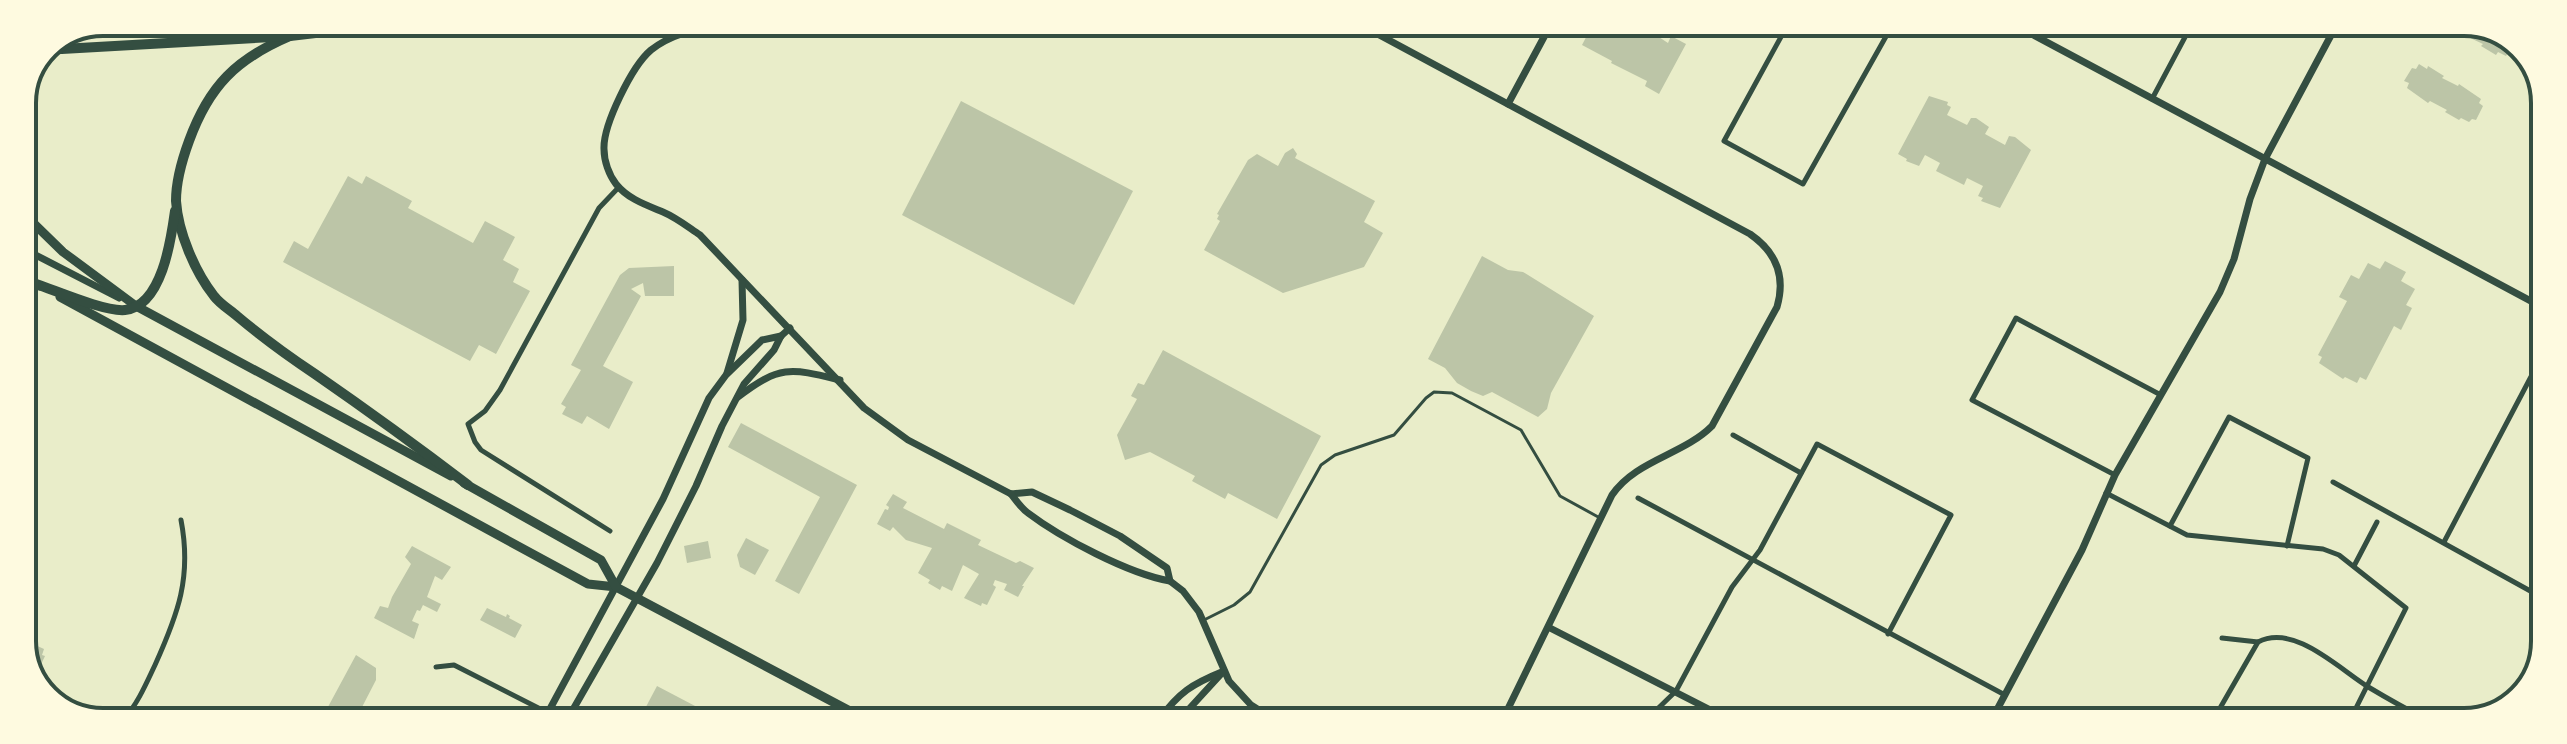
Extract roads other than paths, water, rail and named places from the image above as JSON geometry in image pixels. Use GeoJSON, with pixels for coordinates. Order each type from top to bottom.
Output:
{"type":"FeatureCollection","features":[{"type":"Feature","properties":{"kind":"highway"},"geometry":{"type":"LineString","coordinates":[[64,49],[290,36]]}},
{"type":"Feature","properties":{"kind":"highway"},"geometry":{"type":"LineString","coordinates":[[36,284],[124,310],[136,306],[149,294],[163,268],[171,241],[180,167],[199,113],[237,65],[262,48],[290,36]]}},
{"type":"Feature","properties":{"kind":"highway"},"geometry":{"type":"LineString","coordinates":[[176,200],[187,245],[201,277],[216,298],[269,342],[468,485]]}},
{"type":"Feature","properties":{"kind":"highway"},"geometry":{"type":"LineString","coordinates":[[36,226],[63,252],[136,306],[601,560],[616,587]]}},
{"type":"Feature","properties":{"kind":"highway"},"geometry":{"type":"LineString","coordinates":[[36,284],[588,584],[616,587],[844,708]]}},
{"type":"Feature","properties":{"kind":"street"},"geometry":{"type":"LineString","coordinates":[[676,36],[650,50],[633,74],[609,122],[604,138],[605,160],[619,187],[646,206],[684,223],[700,235],[864,408],[894,432],[1011,494],[1026,512],[1064,534],[1143,574],[1170,581],[1189,597],[1204,620],[1224,671],[1241,695],[1258,708]]}},
{"type":"Feature","properties":{"kind":"street"},"geometry":{"type":"LineString","coordinates":[[1381,36],[1750,234],[1772,254],[1780,273],[1781,291],[1777,307],[1717,419],[1702,435],[1643,467],[1619,484],[1509,708]]}},
{"type":"Feature","properties":{"kind":"street"},"geometry":{"type":"LineString","coordinates":[[1508,104],[1545,36]]}},
{"type":"Feature","properties":{"kind":"street"},"geometry":{"type":"LineString","coordinates":[[1781,36],[1724,141],[1803,184],[1886,36]]}},
{"type":"Feature","properties":{"kind":"street"},"geometry":{"type":"LineString","coordinates":[[2035,36],[2531,301]]}},
{"type":"Feature","properties":{"kind":"street"},"geometry":{"type":"LineString","coordinates":[[2152,99],[2186,36]]}},
{"type":"Feature","properties":{"kind":"street"},"geometry":{"type":"LineString","coordinates":[[1998,708],[2082,550],[2115,475],[2159,394],[2193,341],[2230,270],[2265,159],[2331,36]]}},
{"type":"Feature","properties":{"kind":"street"},"geometry":{"type":"LineString","coordinates":[[610,531],[481,450],[468,424],[485,411],[500,390],[602,202],[619,187]]}},
{"type":"Feature","properties":{"kind":"street"},"geometry":{"type":"LineString","coordinates":[[36,255],[136,306]]}},
{"type":"Feature","properties":{"kind":"street"},"geometry":{"type":"LineString","coordinates":[[726,375],[743,320],[742,279]]}},
{"type":"Feature","properties":{"kind":"street"},"geometry":{"type":"LineString","coordinates":[[2115,475],[1972,400],[2016,318],[2159,394]]}},
{"type":"Feature","properties":{"kind":"street"},"geometry":{"type":"LineString","coordinates":[[572,708],[655,566],[744,384],[790,328]]}},
{"type":"Feature","properties":{"kind":"street"},"geometry":{"type":"LineString","coordinates":[[550,708],[663,499],[698,419],[726,375],[762,340],[781,336]]}},
{"type":"Feature","properties":{"kind":"street"},"geometry":{"type":"LineString","coordinates":[[736,399],[773,373],[807,372],[840,380]]}},
{"type":"Feature","properties":{"kind":"street"},"geometry":{"type":"LineString","coordinates":[[2444,542],[2531,377]]}},
{"type":"Feature","properties":{"kind":"street"},"geometry":{"type":"LineString","coordinates":[[2170,526],[2229,417],[2308,458],[2287,546]]}},
{"type":"Feature","properties":{"kind":"street"},"geometry":{"type":"LineString","coordinates":[[1733,435],[1801,473]]}},
{"type":"Feature","properties":{"kind":"street"},"geometry":{"type":"LineString","coordinates":[[1658,708],[1676,691],[1732,587],[1752,561],[1817,444],[1951,515],[1888,634]]}},
{"type":"Feature","properties":{"kind":"street"},"geometry":{"type":"LineString","coordinates":[[2333,482],[2531,591]]}},
{"type":"Feature","properties":{"kind":"street"},"geometry":{"type":"LineString","coordinates":[[1011,494],[1032,492],[1120,536],[1167,568],[1170,581]]}},
{"type":"Feature","properties":{"kind":"street"},"geometry":{"type":"LineString","coordinates":[[2106,493],[2195,537],[2323,549],[2339,555],[2406,608],[2356,708]]}},
{"type":"Feature","properties":{"kind":"street"},"geometry":{"type":"LineString","coordinates":[[1638,498],[2005,695]]}},
{"type":"Feature","properties":{"kind":"street"},"geometry":{"type":"LineString","coordinates":[[132,708],[140,698],[176,618],[184,590],[186,547],[181,520]]}},
{"type":"Feature","properties":{"kind":"street"},"geometry":{"type":"LineString","coordinates":[[2354,566],[2377,522]]}},
{"type":"Feature","properties":{"kind":"street"},"geometry":{"type":"LineString","coordinates":[[1550,628],[1708,708]]}},
{"type":"Feature","properties":{"kind":"street"},"geometry":{"type":"LineString","coordinates":[[2222,638],[2258,642],[2264,639],[2292,639],[2311,647],[2367,686],[2406,708]]}},
{"type":"Feature","properties":{"kind":"street"},"geometry":{"type":"LineString","coordinates":[[2220,708],[2258,642]]}},
{"type":"Feature","properties":{"kind":"street"},"geometry":{"type":"LineString","coordinates":[[436,667],[454,665],[532,708]]}},
{"type":"Feature","properties":{"kind":"street"},"geometry":{"type":"LineString","coordinates":[[1167,708],[1192,684],[1224,671]]}},
{"type":"Feature","properties":{"kind":"street"},"geometry":{"type":"LineString","coordinates":[[1190,708],[1224,671]]}},
{"type":"Feature","properties":{"kind":"lane"},"geometry":{"type":"LineString","coordinates":[[1204,620],[1234,605],[1250,592],[1325,461],[1342,452],[1389,438],[1434,392],[1452,393],[1521,430],[1560,496],[1600,518]]}}]}
